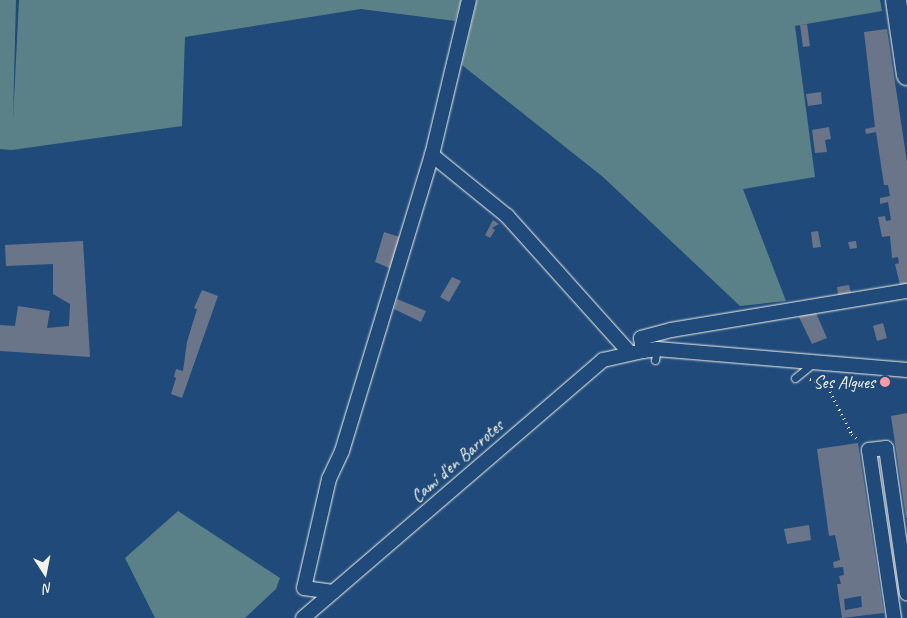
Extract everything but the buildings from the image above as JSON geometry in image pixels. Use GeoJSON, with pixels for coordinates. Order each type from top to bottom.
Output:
{"type":"FeatureCollection","features":[{"type":"Feature","properties":{"kind":"main road"},"geometry":{"type":"LineString","coordinates":[[896,0],[907,75]]}},
{"type":"Feature","properties":{"kind":"street"},"geometry":{"type":"LineString","coordinates":[[334,592],[304,588],[329,479],[342,451],[432,155],[469,0]]}},
{"type":"Feature","properties":{"kind":"street"},"geometry":{"type":"LineString","coordinates":[[432,155],[507,216],[636,351],[641,338],[671,330],[907,291]]}},
{"type":"Feature","properties":{"kind":"street","name":"Camí d'en Barrotes"},"geometry":{"type":"LineString","coordinates":[[303,618],[603,360],[636,351],[656,355],[814,362],[907,370]]}},
{"type":"Feature","properties":{"kind":"street"},"geometry":{"type":"LineString","coordinates":[[894,618],[869,450],[886,448],[907,593]]}},
{"type":"Feature","properties":{"kind":"lane"},"geometry":{"type":"LineString","coordinates":[[798,376],[814,362]]}},
{"type":"Feature","properties":{"kind":"path"},"geometry":{"type":"LineString","coordinates":[[798,376],[828,387],[852,434],[869,450]]}},
{"type":"Feature","properties":{"kind":"green space"},"geometry":{"type":"Polygon","coordinates":[[[0,0],[16,0],[13,119],[19,0],[461,0],[455,21],[361,9],[185,37],[182,126],[12,150],[0,149],[0,0]]]}},
{"type":"Feature","properties":{"kind":"green space"},"geometry":{"type":"Polygon","coordinates":[[[477,0],[880,0],[882,11],[795,26],[815,177],[743,189],[786,301],[740,306],[603,177],[462,65],[477,0]]]}},
{"type":"Feature","properties":{"kind":"green space"},"geometry":{"type":"Polygon","coordinates":[[[178,511],[280,578],[276,589],[245,618],[155,618],[125,558],[178,511]]]}},
{"type":"Feature","properties":{"kind":"place","name":"Ses Algues"},"geometry":{"type":"Point","coordinates":[885,382]}}]}
